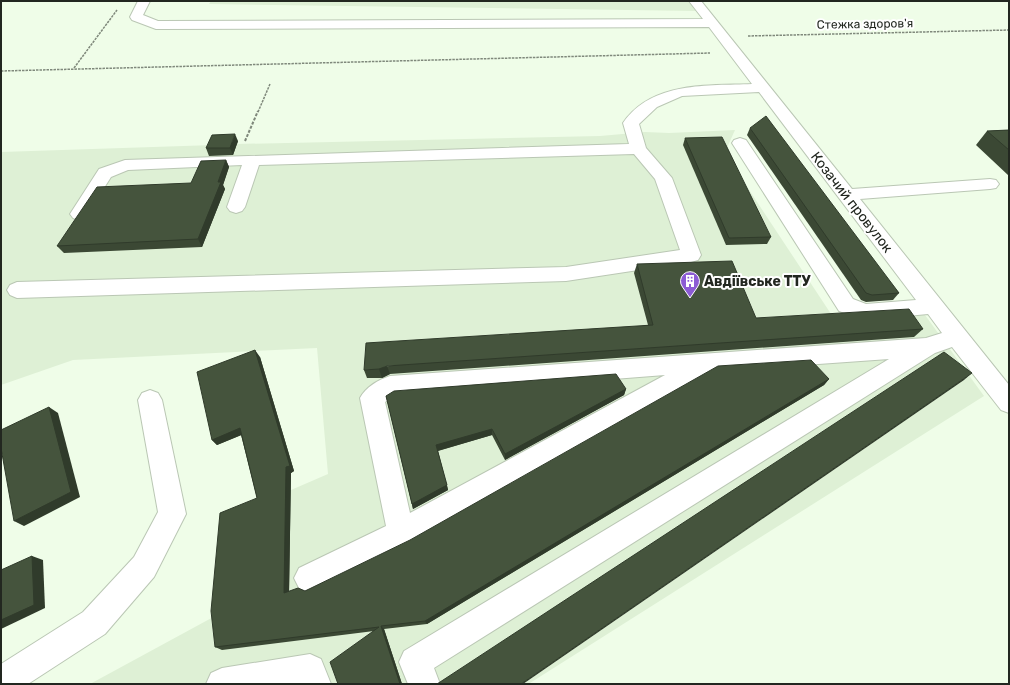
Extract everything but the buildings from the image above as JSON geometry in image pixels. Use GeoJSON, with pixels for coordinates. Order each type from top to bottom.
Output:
{"type":"FeatureCollection","features":[{"type":"Feature","properties":{"kind":"street"},"geometry":{"type":"LineString","coordinates":[[144,1],[136,17],[156,25],[589,22],[716,30]]}},
{"type":"Feature","properties":{"kind":"street","name":"Козачий провулок"},"geometry":{"type":"LineString","coordinates":[[695,1],[716,30],[735,52],[1009,403]]}},
{"type":"Feature","properties":{"kind":"street"},"geometry":{"type":"LineString","coordinates":[[17,290],[566,274],[691,255],[663,178],[638,149],[631,123],[652,104],[679,92],[762,88]]}},
{"type":"Feature","properties":{"kind":"street"},"geometry":{"type":"LineString","coordinates":[[740,143],[846,305],[865,312],[933,306]]}},
{"type":"Feature","properties":{"kind":"street"},"geometry":{"type":"LineString","coordinates":[[76,219],[105,173],[125,165],[638,149]]}},
{"type":"Feature","properties":{"kind":"street"},"geometry":{"type":"LineString","coordinates":[[236,207],[252,160]]}},
{"type":"Feature","properties":{"kind":"street"},"geometry":{"type":"LineString","coordinates":[[846,196],[990,184]]}},
{"type":"Feature","properties":{"kind":"street"},"geometry":{"type":"LineString","coordinates":[[424,684],[415,662],[927,347],[957,336]]}},
{"type":"Feature","properties":{"kind":"street"},"geometry":{"type":"LineString","coordinates":[[401,533],[372,398],[390,386],[703,365],[927,347]]}},
{"type":"Feature","properties":{"kind":"street"},"geometry":{"type":"LineString","coordinates":[[309,578],[401,533],[703,365]]}},
{"type":"Feature","properties":{"kind":"street"},"geometry":{"type":"LineString","coordinates":[[1,683],[94,623],[144,567],[169,521],[172,514],[150,400]]}},
{"type":"Feature","properties":{"kind":"street"},"geometry":{"type":"LineString","coordinates":[[222,684],[310,670],[315,684]]}},
{"type":"Feature","properties":{"kind":"path"},"geometry":{"type":"LineString","coordinates":[[74,68],[118,7]]}},
{"type":"Feature","properties":{"kind":"path","name":"Стежка здоров'я"},"geometry":{"type":"LineString","coordinates":[[716,30],[1009,30]]}},
{"type":"Feature","properties":{"kind":"path"},"geometry":{"type":"LineString","coordinates":[[1,70],[735,52]]}},
{"type":"Feature","properties":{"kind":"path"},"geometry":{"type":"LineString","coordinates":[[244,143],[270,84]]}},
{"type":"Feature","properties":{"kind":"shaded area"},"geometry":{"type":"Polygon","coordinates":[[[211,1],[689,1],[696,11],[209,4],[211,1]]]}},
{"type":"Feature","properties":{"kind":"shaded area"},"geometry":{"type":"Polygon","coordinates":[[[735,130],[726,150],[736,170],[835,320],[925,315],[984,396],[530,683],[531,684],[90,684],[217,615],[226,518],[328,474],[317,348],[73,360],[1,385],[1,152],[214,145],[215,142],[238,141],[237,144],[600,136],[645,132],[669,133],[735,130]]]}},
{"type":"Feature","properties":{"kind":"place","name":"Авдіївське ТТУ"},"geometry":{"type":"Point","coordinates":[690,298]}}]}
